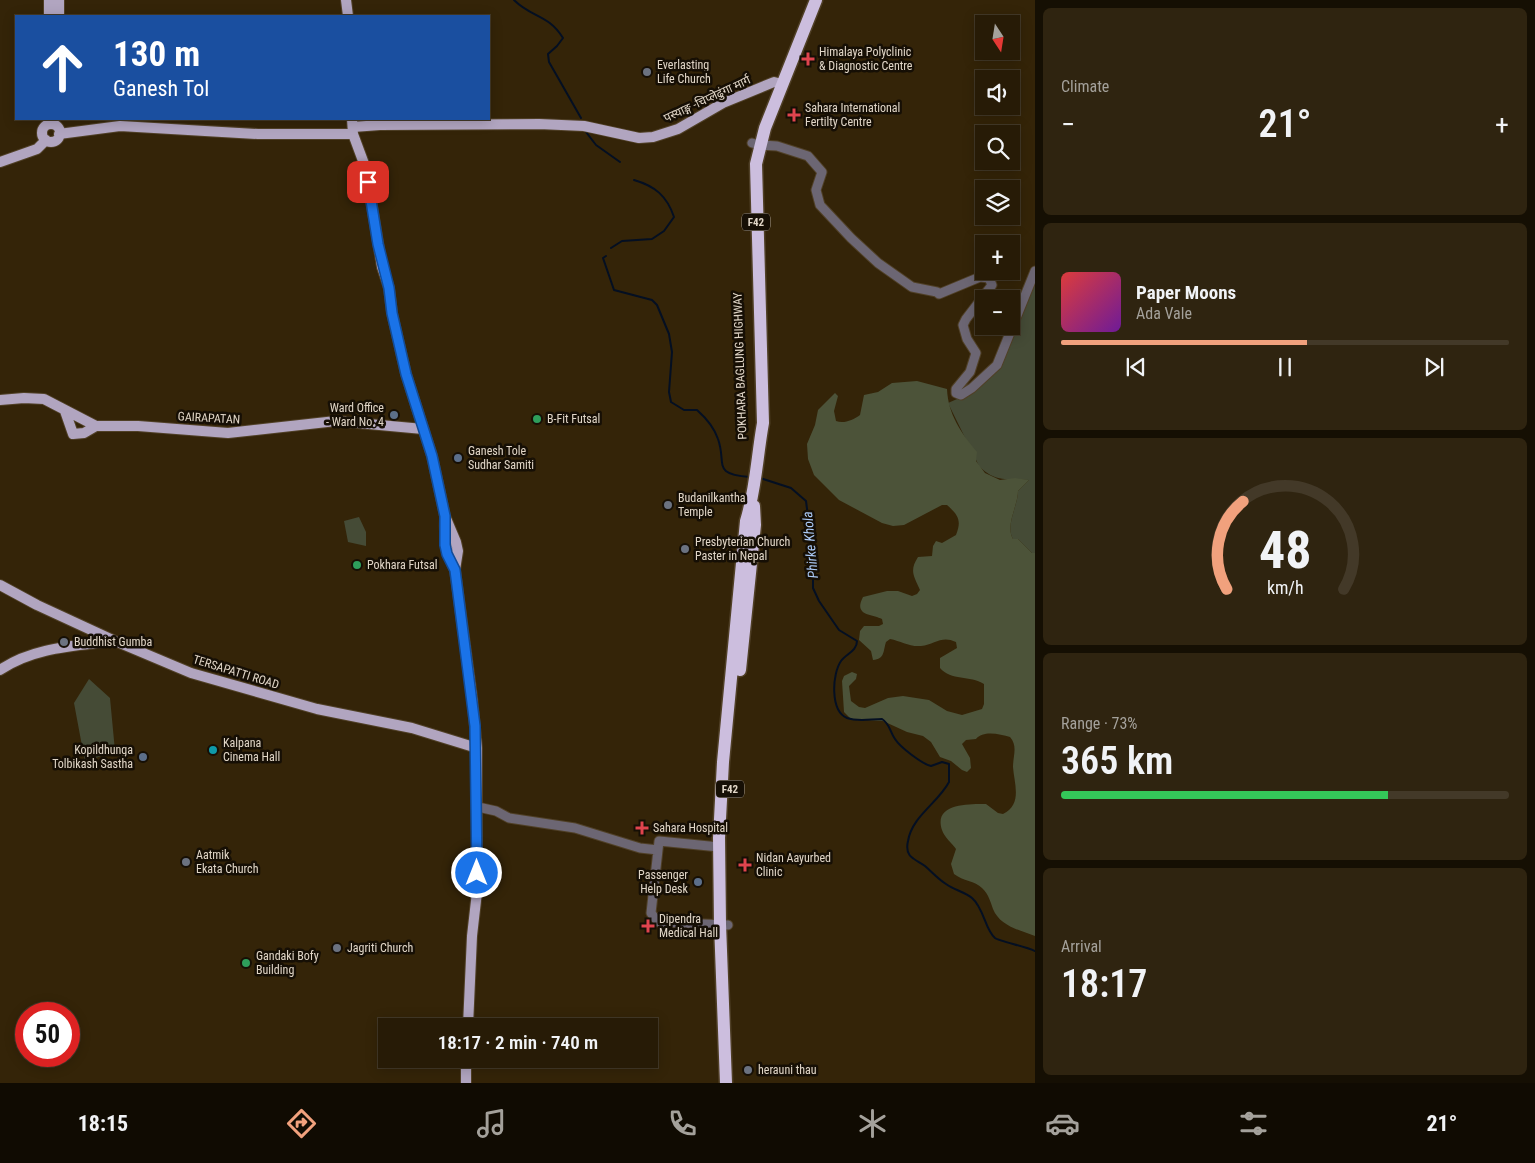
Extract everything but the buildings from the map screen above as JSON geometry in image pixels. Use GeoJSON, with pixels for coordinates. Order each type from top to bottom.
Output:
{"type":"FeatureCollection","features":[{"type":"Feature","properties":{"kind":"highway","name":"POKHARA BAGLUNG HIGHWAY"},"geometry":{"type":"LineString","coordinates":[[752,502],[757,455],[747,191],[748,159],[756,144],[806,0]]}},
{"type":"Feature","properties":{"kind":"highway","name":"POKHARA BAGLUNG HIGHWAY"},"geometry":{"type":"LineString","coordinates":[[778,83],[816,0]]}},
{"type":"Feature","properties":{"kind":"highway","name":"F42"},"geometry":{"type":"LineString","coordinates":[[733,1083],[719,846],[723,762],[746,522],[752,502]]}},
{"type":"Feature","properties":{"kind":"highway","name":"F42"},"geometry":{"type":"LineString","coordinates":[[726,1083],[724,924],[727,846],[731,766],[755,525],[752,502]]}},
{"type":"Feature","properties":{"kind":"main road"},"geometry":{"type":"LineString","coordinates":[[49,0],[49,15]]}},
{"type":"Feature","properties":{"kind":"main road"},"geometry":{"type":"LineString","coordinates":[[59,0],[60,15]]}},
{"type":"Feature","properties":{"kind":"main road"},"geometry":{"type":"LineString","coordinates":[[346,0],[348,15]]}},
{"type":"Feature","properties":{"kind":"main road","name":"पस्याङ्ग -चिप्लेढुंगा मार्ग"},"geometry":{"type":"LineString","coordinates":[[0,162],[37,150],[46,140],[56,140],[55,125],[120,126],[258,134],[380,125],[539,124],[584,126],[639,138],[653,137],[678,129],[723,103],[778,83]]}},
{"type":"Feature","properties":{"kind":"main road"},"geometry":{"type":"LineString","coordinates":[[353,127],[366,169],[378,244],[406,374],[432,456],[445,516],[445,545],[455,570],[472,698],[477,748],[478,807],[477,892],[472,936],[468,1018]]}},
{"type":"Feature","properties":{"kind":"main road","name":"GAIRAPATAN"},"geometry":{"type":"LineString","coordinates":[[0,400],[44,399],[96,426],[138,426],[228,433],[336,421],[422,429]]}},
{"type":"Feature","properties":{"kind":"main road"},"geometry":{"type":"LineString","coordinates":[[65,411],[73,434],[84,433],[96,426]]}},
{"type":"Feature","properties":{"kind":"main road","name":"TERSAPATTI ROAD"},"geometry":{"type":"LineString","coordinates":[[0,584],[37,605],[115,641],[192,673],[302,705],[412,728],[477,748]]}},
{"type":"Feature","properties":{"kind":"main road"},"geometry":{"type":"LineString","coordinates":[[0,670],[14,660],[56,648],[115,641]]}},
{"type":"Feature","properties":{"kind":"main road"},"geometry":{"type":"LineString","coordinates":[[466,1068],[466,1083]]}},
{"type":"Feature","properties":{"kind":"street"},"geometry":{"type":"LineString","coordinates":[[756,144],[771,144],[808,156],[822,172],[816,190],[820,205],[878,263],[912,286],[939,294],[980,277],[989,278],[992,285],[963,325],[967,339],[976,353],[970,372],[956,389],[956,393],[961,395],[972,388],[997,365],[1035,271]]}},
{"type":"Feature","properties":{"kind":"street"},"geometry":{"type":"LineString","coordinates":[[478,807],[509,818],[574,828],[640,848],[658,850]]}},
{"type":"Feature","properties":{"kind":"street"},"geometry":{"type":"LineString","coordinates":[[719,846],[659,841],[651,912],[658,922],[724,924]]}},
{"type":"Feature","properties":{"kind":"green space"},"geometry":{"type":"Polygon","coordinates":[[[1035,283],[1035,553],[1032,553],[1018,539],[1013,539],[1010,528],[1018,491],[1029,480],[996,477],[990,475],[979,466],[948,403],[973,392],[1013,335],[1020,335],[1020,321],[1028,293],[1035,283]]]}},
{"type":"Feature","properties":{"kind":"green space"},"geometry":{"type":"Polygon","coordinates":[[[917,381],[947,389],[950,407],[956,423],[977,452],[976,461],[985,473],[1000,480],[1015,478],[1029,480],[1018,491],[1010,528],[1013,539],[1018,539],[1032,553],[1035,553],[1035,936],[1000,920],[982,888],[954,874],[951,864],[956,849],[946,838],[942,830],[941,821],[943,815],[947,810],[954,807],[986,804],[998,813],[1003,814],[1013,805],[1016,786],[1013,767],[1014,744],[1010,737],[997,734],[983,734],[976,739],[966,740],[962,744],[970,758],[971,768],[967,772],[951,761],[940,757],[931,742],[923,736],[907,732],[883,721],[851,719],[844,712],[842,681],[844,676],[852,672],[857,674],[856,679],[849,686],[851,701],[859,707],[865,708],[888,698],[903,696],[929,700],[947,711],[962,715],[982,709],[984,704],[984,684],[979,681],[950,675],[940,668],[940,658],[957,648],[956,642],[947,639],[917,646],[890,639],[886,642],[882,656],[873,660],[871,651],[859,640],[860,631],[864,626],[879,626],[883,624],[882,619],[862,611],[860,608],[863,597],[887,591],[898,591],[912,596],[917,594],[920,590],[913,574],[915,562],[918,557],[932,556],[933,546],[936,541],[942,543],[956,535],[959,522],[954,512],[947,505],[942,505],[904,525],[893,526],[882,523],[839,500],[814,475],[808,459],[807,444],[815,425],[818,410],[835,393],[838,396],[834,411],[836,421],[845,422],[860,415],[864,395],[878,392],[892,383],[917,381]]]}},
{"type":"Feature","properties":{"kind":"green space"},"geometry":{"type":"Polygon","coordinates":[[[359,517],[366,532],[366,546],[348,542],[344,521],[359,517]]]}},
{"type":"Feature","properties":{"kind":"green space"},"geometry":{"type":"Polygon","coordinates":[[[89,679],[110,698],[115,751],[85,762],[74,703],[89,679]]]}},
{"type":"Feature","properties":{"kind":"waterway","name":"Phirke Khola"},"geometry":{"type":"LineString","coordinates":[[514,0],[527,10],[552,24],[563,38],[548,54],[549,62],[581,118]]}},
{"type":"Feature","properties":{"kind":"waterway","name":"Phirke Khola"},"geometry":{"type":"LineString","coordinates":[[586,132],[596,145],[620,162]]}},
{"type":"Feature","properties":{"kind":"waterway","name":"Phirke Khola"},"geometry":{"type":"LineString","coordinates":[[611,248],[622,241],[652,239],[664,231],[674,217],[668,203],[659,193],[648,185],[634,180]]}},
{"type":"Feature","properties":{"kind":"waterway","name":"Phirke Khola"},"geometry":{"type":"LineString","coordinates":[[606,256],[603,258],[614,290],[652,300],[657,305],[669,334],[672,352],[669,392],[671,402],[684,410],[697,410],[704,416],[718,439],[725,470],[738,476],[750,477]]}},
{"type":"Feature","properties":{"kind":"waterway","name":"Phirke Khola"},"geometry":{"type":"LineString","coordinates":[[760,478],[791,488],[806,501],[813,556],[813,588],[819,601],[839,630],[857,641],[853,650],[841,661],[834,683],[835,700],[841,714],[856,720],[882,719],[887,723],[898,742],[917,759],[931,766],[942,762],[949,764],[949,782],[910,832],[907,847],[909,855],[943,882],[972,898],[979,907],[989,930],[995,938],[1035,951]]}},
{"type":"Feature","properties":{"kind":"place","name":"Himalaya Polyclinic & Diagnostic Centre"},"geometry":{"type":"Point","coordinates":[808,59]}},
{"type":"Feature","properties":{"kind":"place","name":"Everlasting Life Church"},"geometry":{"type":"Point","coordinates":[647,72]}},
{"type":"Feature","properties":{"kind":"place","name":"Sahara International Fertilty Centre"},"geometry":{"type":"Point","coordinates":[794,115]}},
{"type":"Feature","properties":{"kind":"place","name":"Ward Office - Ward No. 4"},"geometry":{"type":"Point","coordinates":[394,415]}},
{"type":"Feature","properties":{"kind":"place","name":"B-Fit Futsal"},"geometry":{"type":"Point","coordinates":[537,419]}},
{"type":"Feature","properties":{"kind":"place","name":"Ganesh Tole Sudhar Samiti"},"geometry":{"type":"Point","coordinates":[458,458]}},
{"type":"Feature","properties":{"kind":"place","name":"Budanilkantha Temple"},"geometry":{"type":"Point","coordinates":[668,505]}},
{"type":"Feature","properties":{"kind":"place","name":"Presbyterian Church Paster in Nepal"},"geometry":{"type":"Point","coordinates":[685,549]}},
{"type":"Feature","properties":{"kind":"place","name":"Pokhara Futsal"},"geometry":{"type":"Point","coordinates":[357,565]}},
{"type":"Feature","properties":{"kind":"place","name":"Buddhist Gumba"},"geometry":{"type":"Point","coordinates":[64,642]}},
{"type":"Feature","properties":{"kind":"place","name":"Kalpana Cinema Hall"},"geometry":{"type":"Point","coordinates":[213,750]}},
{"type":"Feature","properties":{"kind":"place","name":"Kopildhunga Tolbikash Sastha"},"geometry":{"type":"Point","coordinates":[143,757]}},
{"type":"Feature","properties":{"kind":"place","name":"Sahara Hospital"},"geometry":{"type":"Point","coordinates":[642,828]}},
{"type":"Feature","properties":{"kind":"place","name":"Aatmik Ekata Church"},"geometry":{"type":"Point","coordinates":[186,862]}},
{"type":"Feature","properties":{"kind":"place","name":"Nidan Aayurbed Clinic"},"geometry":{"type":"Point","coordinates":[745,865]}},
{"type":"Feature","properties":{"kind":"place","name":"Passenger Help Desk"},"geometry":{"type":"Point","coordinates":[698,882]}},
{"type":"Feature","properties":{"kind":"place","name":"Dipendra Medical Hall"},"geometry":{"type":"Point","coordinates":[648,926]}},
{"type":"Feature","properties":{"kind":"place","name":"Jagriti Church"},"geometry":{"type":"Point","coordinates":[337,948]}},
{"type":"Feature","properties":{"kind":"place","name":"Gandaki Bofy Building"},"geometry":{"type":"Point","coordinates":[246,963]}},
{"type":"Feature","properties":{"kind":"place","name":"herauni thau"},"geometry":{"type":"Point","coordinates":[748,1070]}},
{"type":"Feature","properties":{"kind":"route"},"geometry":{"type":"LineString","coordinates":[[368,182],[382,266],[389,288],[392,313],[406,374],[432,456],[445,516],[445,545],[455,570],[465,636],[477,748],[477,873]]}}]}
